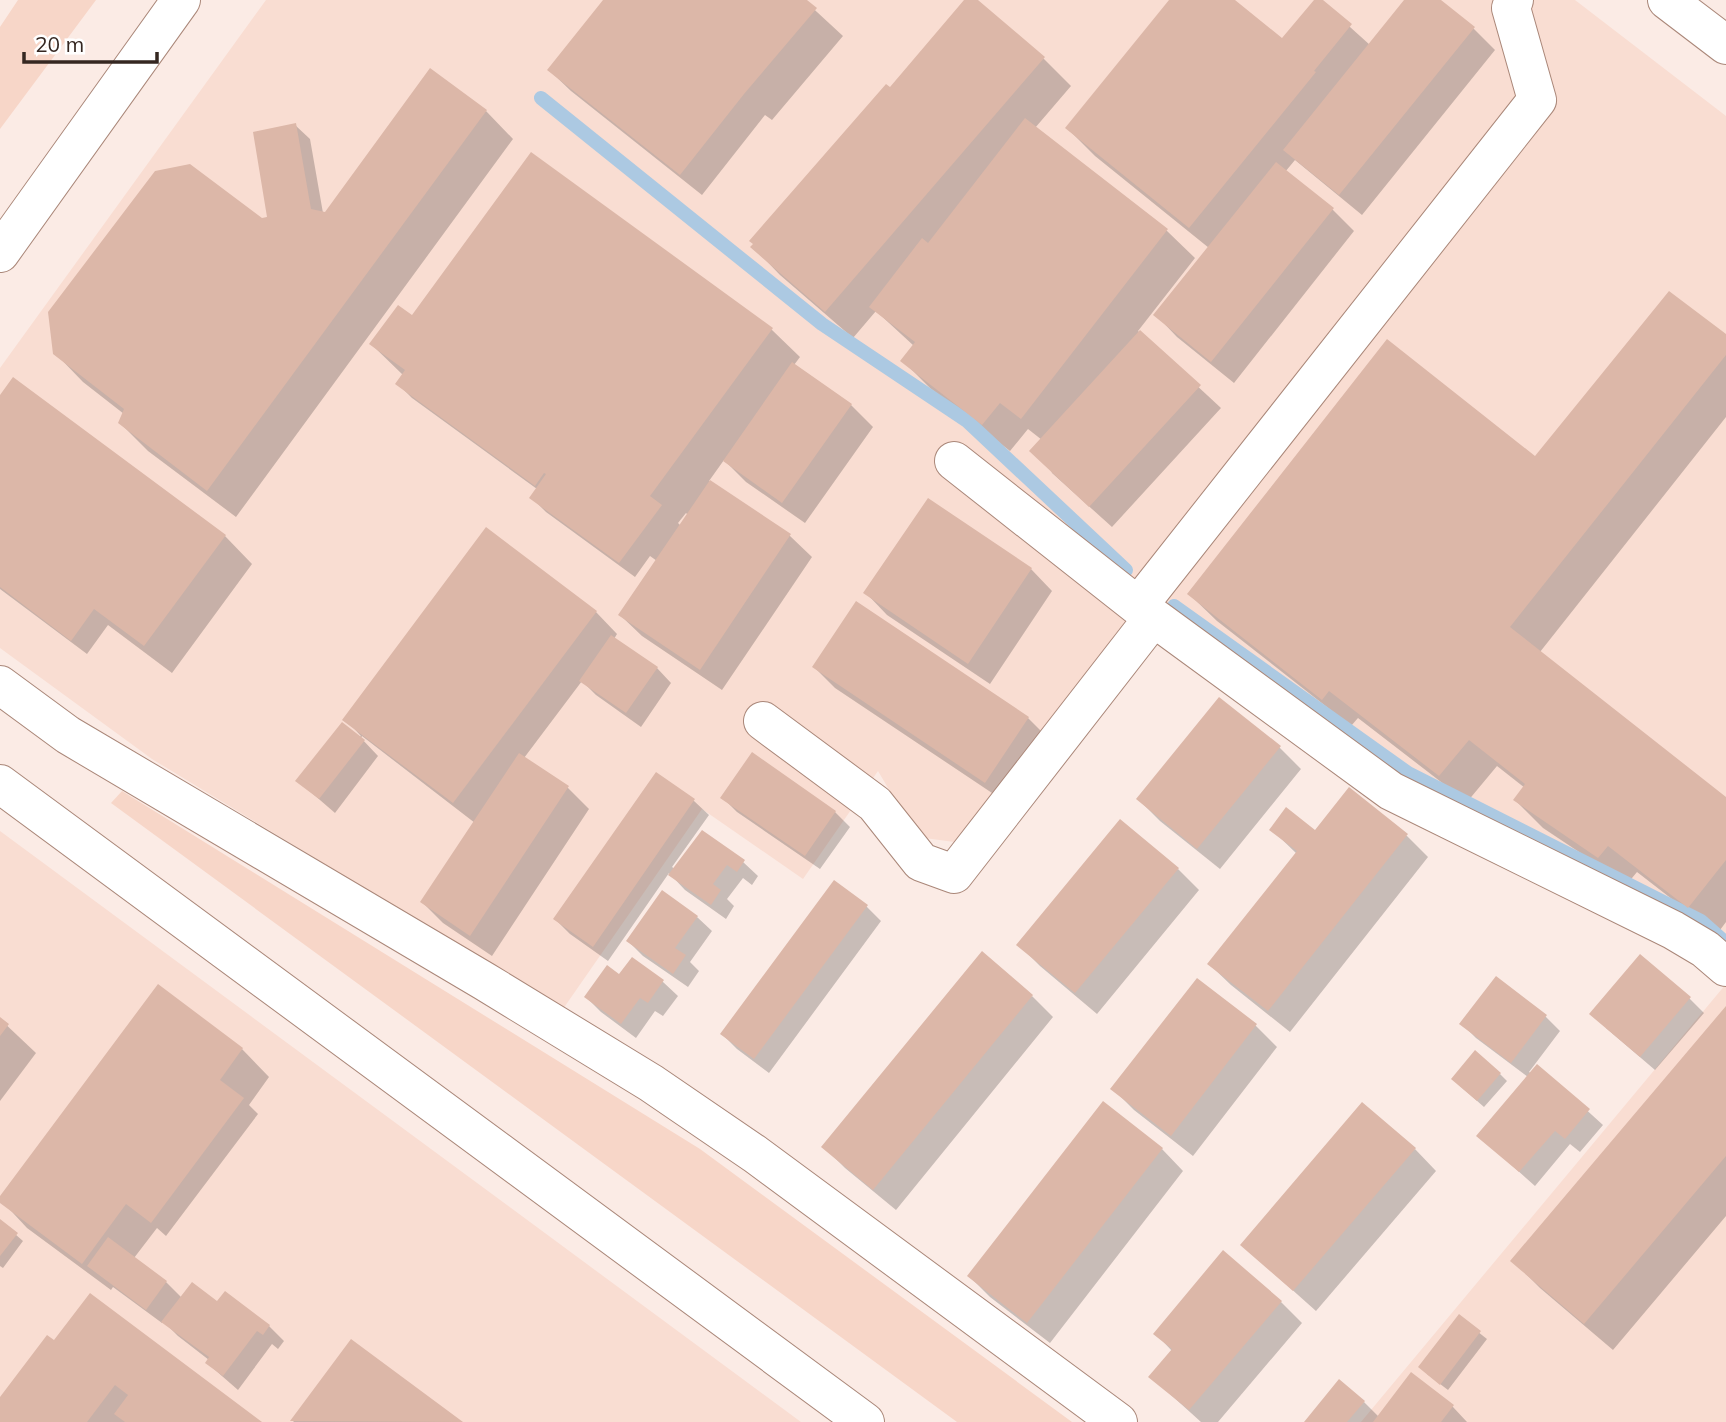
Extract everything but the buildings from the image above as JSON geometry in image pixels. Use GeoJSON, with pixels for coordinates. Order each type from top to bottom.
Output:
{"type":"FeatureCollection","features":[{"type":"Feature","properties":{"kind":"main road"},"geometry":{"type":"LineString","coordinates":[[0,253],[181,0]]}},
{"type":"Feature","properties":{"kind":"main road"},"geometry":{"type":"LineString","coordinates":[[763,721],[875,804],[921,862],[954,874],[1146,612],[1537,100],[1511,8],[1514,0]]}},
{"type":"Feature","properties":{"kind":"main road"},"geometry":{"type":"LineString","coordinates":[[1667,0],[1726,45]]}},
{"type":"Feature","properties":{"kind":"main road"},"geometry":{"type":"LineString","coordinates":[[954,461],[1146,612],[1391,791],[1673,930],[1705,949],[1726,967]]}},
{"type":"Feature","properties":{"kind":"main road"},"geometry":{"type":"LineString","coordinates":[[0,685],[68,735],[651,1083],[755,1154],[1118,1422]]}},
{"type":"Feature","properties":{"kind":"main road"},"geometry":{"type":"LineString","coordinates":[[0,784],[865,1422]]}},
{"type":"Feature","properties":{"kind":"shaded area"},"geometry":{"type":"Polygon","coordinates":[[[18,0],[96,0],[0,129],[0,27],[18,0]]]}},
{"type":"Feature","properties":{"kind":"shaded area"},"geometry":{"type":"Polygon","coordinates":[[[266,0],[1575,0],[1726,116],[1726,951],[1698,930],[1412,779],[1172,607],[1119,629],[962,843],[917,837],[878,771],[803,879],[702,809],[563,1009],[152,759],[0,648],[0,368],[266,0]]]}},
{"type":"Feature","properties":{"kind":"shaded area"},"geometry":{"type":"Polygon","coordinates":[[[122,791],[700,1149],[1072,1422],[957,1422],[111,803],[122,791]]]}},
{"type":"Feature","properties":{"kind":"shaded area"},"geometry":{"type":"Polygon","coordinates":[[[0,831],[801,1422],[0,1422],[0,831]]]}},
{"type":"Feature","properties":{"kind":"shaded area"},"geometry":{"type":"Polygon","coordinates":[[[1726,984],[1726,1422],[1361,1422],[1726,984]]]}},
{"type":"Feature","properties":{"kind":"waterway"},"geometry":{"type":"LineString","coordinates":[[541,98],[822,324],[967,421],[1126,570]]}},
{"type":"Feature","properties":{"kind":"waterway"},"geometry":{"type":"LineString","coordinates":[[1174,606],[1408,773],[1701,921],[1726,943]]}}]}
